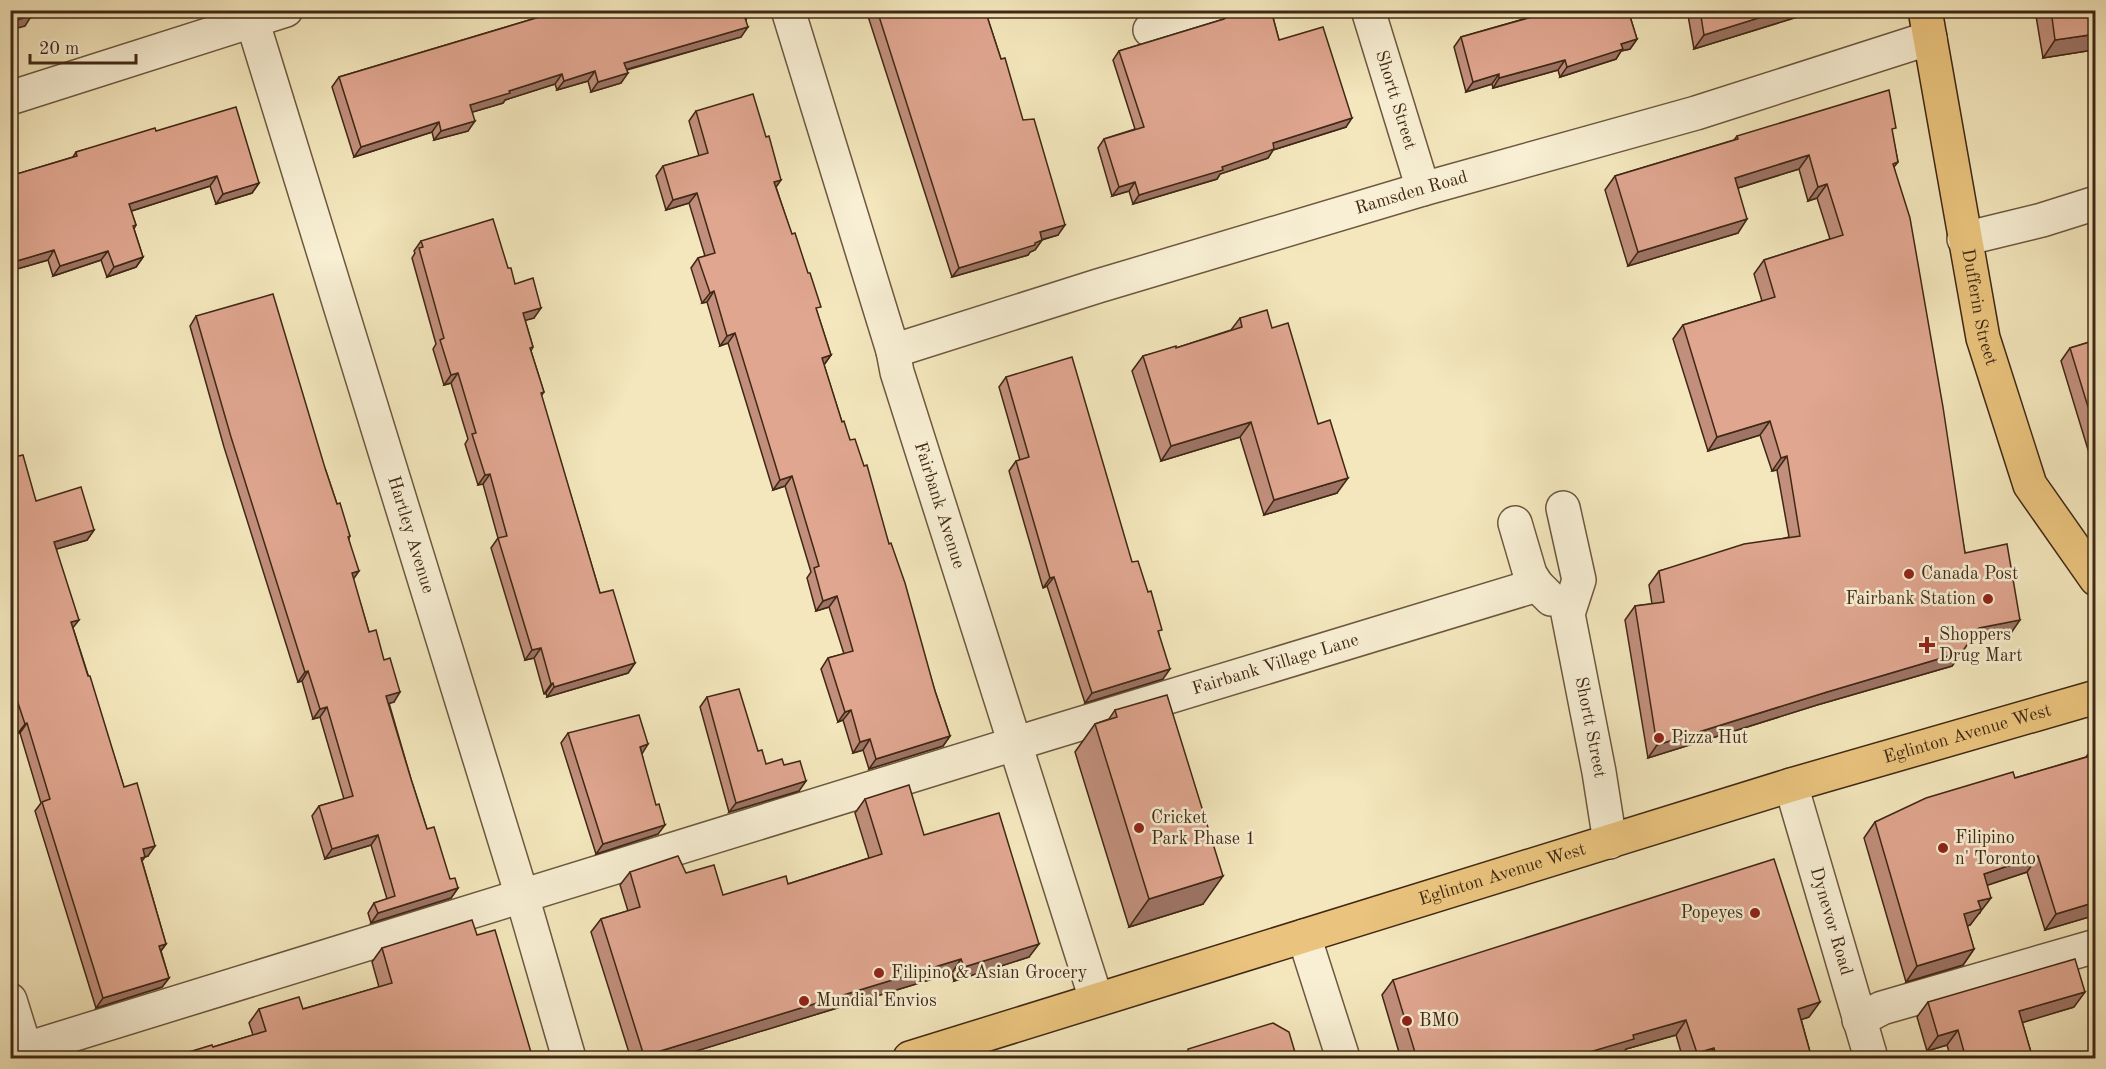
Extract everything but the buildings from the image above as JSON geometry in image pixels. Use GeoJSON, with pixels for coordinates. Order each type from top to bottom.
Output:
{"type":"FeatureCollection","features":[{"type":"Feature","properties":{"kind":"main road","name":"Dufferin Street"},"geometry":{"type":"LineString","coordinates":[[1928,24],[1983,338],[2030,485],[2096,579]]}},
{"type":"Feature","properties":{"kind":"main road","name":"Eglinton Avenue West"},"geometry":{"type":"LineString","coordinates":[[910,1059],[1096,999],[1791,785],[2096,697]]}},
{"type":"Feature","properties":{"kind":"street"},"geometry":{"type":"LineString","coordinates":[[10,98],[251,16],[286,10]]}},
{"type":"Feature","properties":{"kind":"street","name":"Fairbank Avenue"},"geometry":{"type":"LineString","coordinates":[[788,10],[901,383],[1096,999]]}},
{"type":"Feature","properties":{"kind":"street"},"geometry":{"type":"LineString","coordinates":[[1150,30],[1212,10]]}},
{"type":"Feature","properties":{"kind":"street","name":"Shortt Street"},"geometry":{"type":"LineString","coordinates":[[1368,10],[1424,189]]}},
{"type":"Feature","properties":{"kind":"street","name":"Hartley Avenue"},"geometry":{"type":"LineString","coordinates":[[251,16],[522,896],[569,1059]]}},
{"type":"Feature","properties":{"kind":"street","name":"Ramsden Road"},"geometry":{"type":"LineString","coordinates":[[893,351],[1109,283],[1424,189],[1696,113],[1928,24]]}},
{"type":"Feature","properties":{"kind":"street"},"geometry":{"type":"LineString","coordinates":[[1964,239],[2042,220],[2096,203]]}},
{"type":"Feature","properties":{"kind":"street"},"geometry":{"type":"LineString","coordinates":[[1515,523],[1530,574],[1537,585],[1568,614],[1579,580],[1563,508]]}},
{"type":"Feature","properties":{"kind":"street","name":"Fairbank Village Lane"},"geometry":{"type":"LineString","coordinates":[[21,1054],[522,896],[1537,585]]}},
{"type":"Feature","properties":{"kind":"street","name":"Shortt Street"},"geometry":{"type":"LineString","coordinates":[[1568,614],[1599,772],[1610,842]]}},
{"type":"Feature","properties":{"kind":"street","name":"Dynevor Road"},"geometry":{"type":"LineString","coordinates":[[1791,785],[1871,1059]]}},
{"type":"Feature","properties":{"kind":"street"},"geometry":{"type":"LineString","coordinates":[[1304,936],[1343,1059]]}},
{"type":"Feature","properties":{"kind":"street"},"geometry":{"type":"LineString","coordinates":[[1859,1020],[1882,1008],[2096,946]]}},
{"type":"Feature","properties":{"kind":"street"},"geometry":{"type":"LineString","coordinates":[[10,1000],[21,1054]]}},
{"type":"Feature","properties":{"kind":"place","name":"Canada Post"},"geometry":{"type":"Point","coordinates":[1909,574]}},
{"type":"Feature","properties":{"kind":"place","name":"Fairbank Station"},"geometry":{"type":"Point","coordinates":[1988,599]}},
{"type":"Feature","properties":{"kind":"place","name":"Shoppers Drug Mart"},"geometry":{"type":"Point","coordinates":[1927,645]}},
{"type":"Feature","properties":{"kind":"place","name":"Pizza Hut"},"geometry":{"type":"Point","coordinates":[1659,738]}},
{"type":"Feature","properties":{"kind":"place","name":"Cricket Park Phase 1"},"geometry":{"type":"Point","coordinates":[1139,828]}},
{"type":"Feature","properties":{"kind":"place","name":"Filipino n' Toronto"},"geometry":{"type":"Point","coordinates":[1943,848]}},
{"type":"Feature","properties":{"kind":"place","name":"Popeyes"},"geometry":{"type":"Point","coordinates":[1755,913]}},
{"type":"Feature","properties":{"kind":"place","name":"Filipino & Asian Grocery"},"geometry":{"type":"Point","coordinates":[879,973]}},
{"type":"Feature","properties":{"kind":"place","name":"Mundial Envios"},"geometry":{"type":"Point","coordinates":[804,1001]}},
{"type":"Feature","properties":{"kind":"place","name":"BMO"},"geometry":{"type":"Point","coordinates":[1407,1021]}}]}
